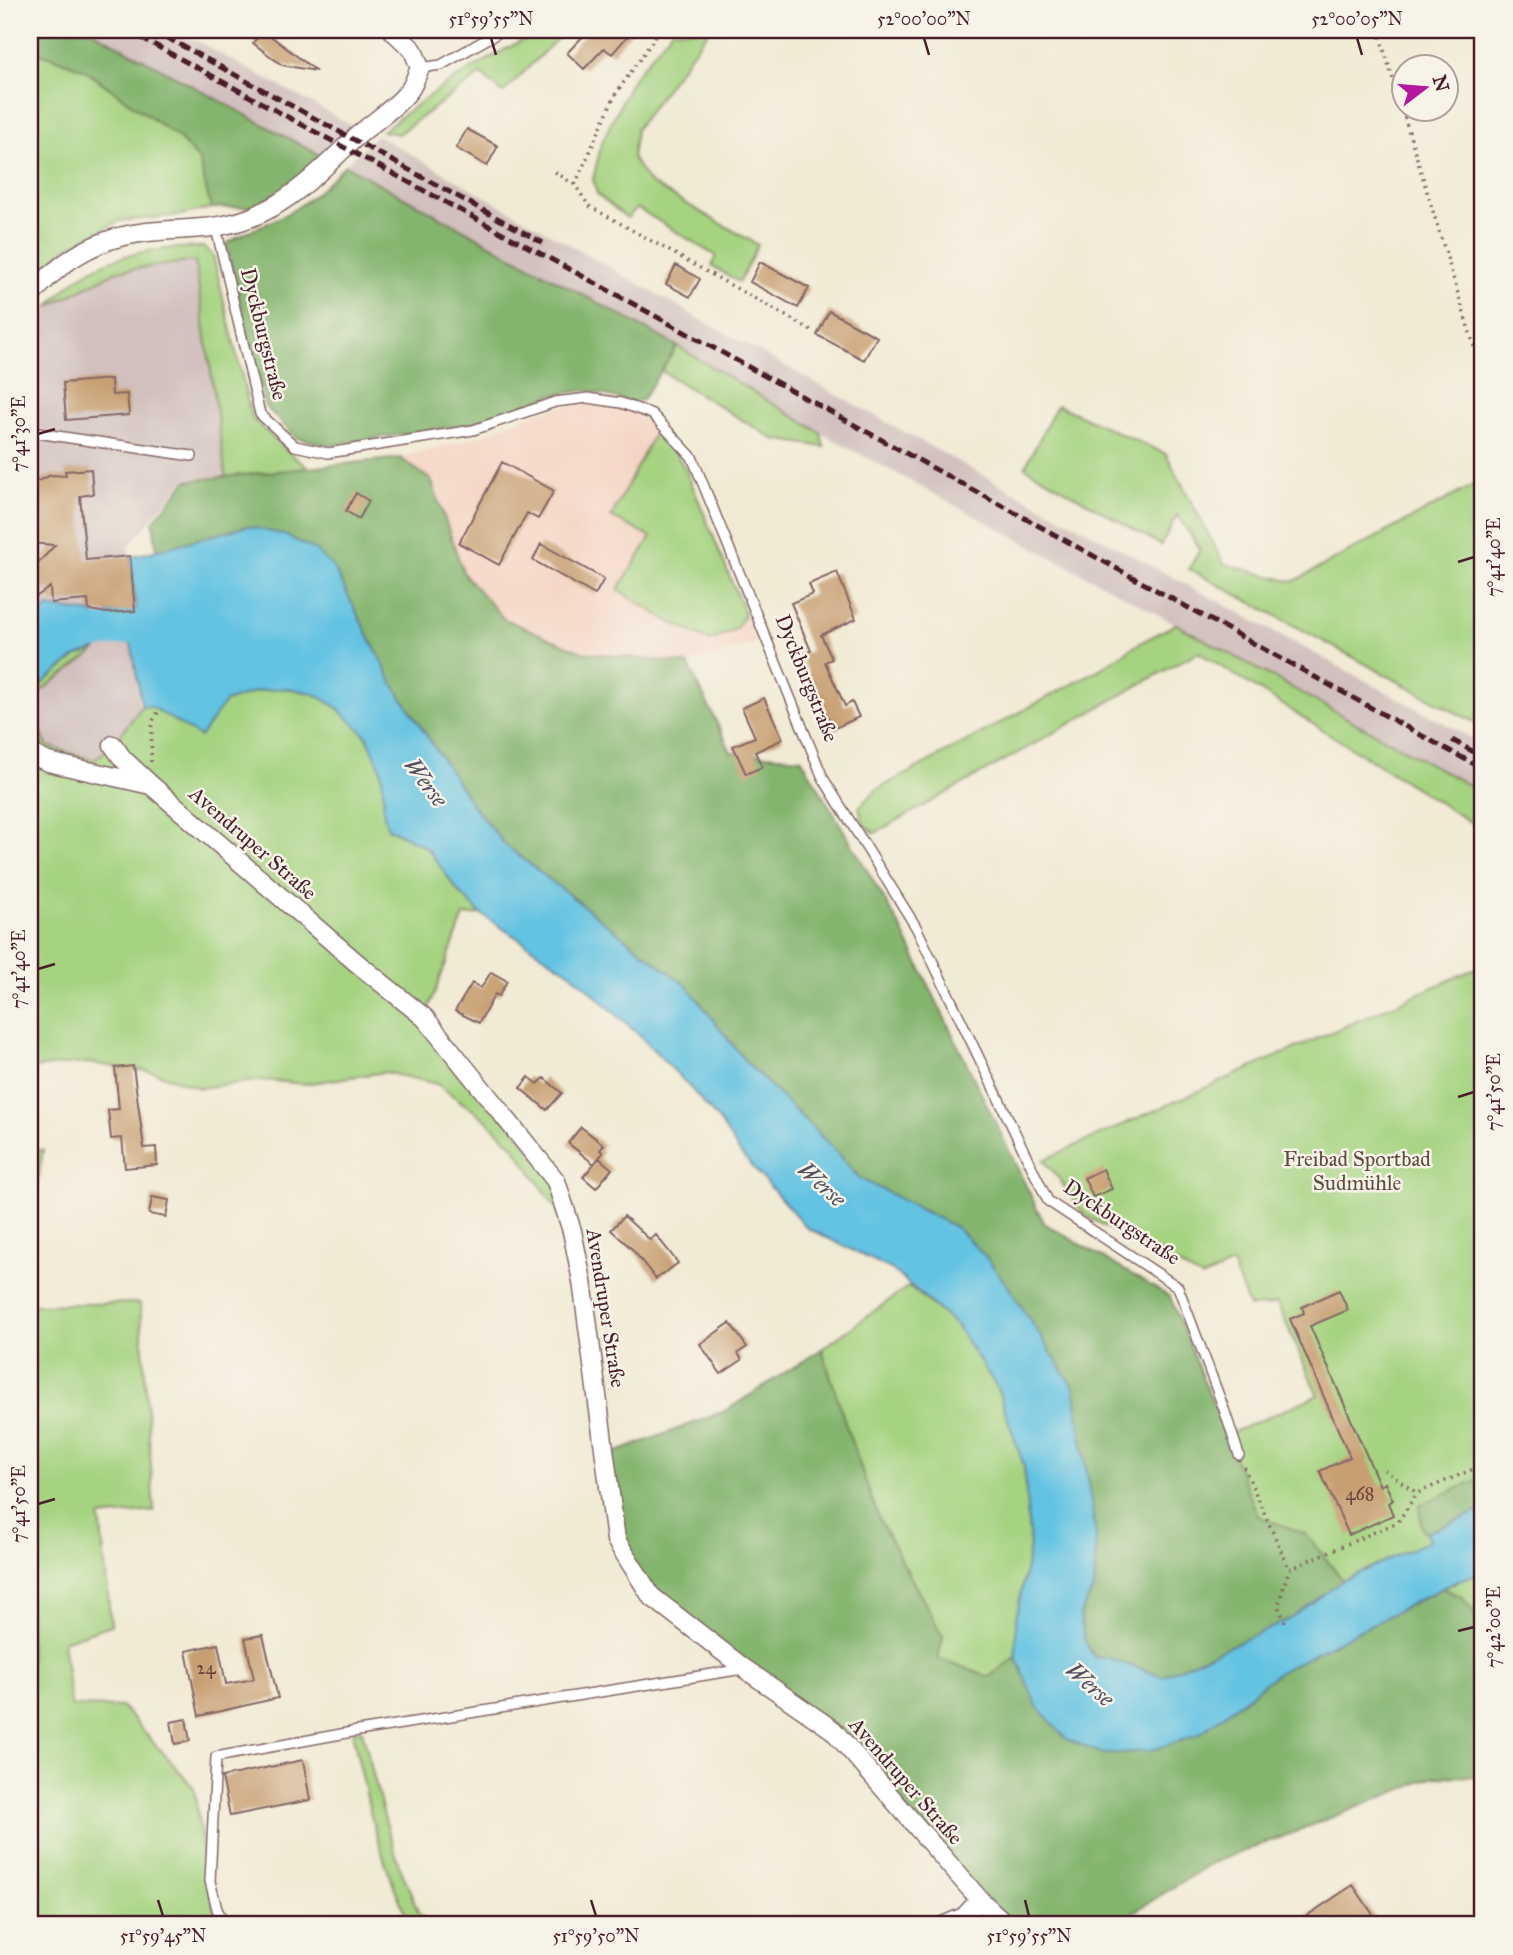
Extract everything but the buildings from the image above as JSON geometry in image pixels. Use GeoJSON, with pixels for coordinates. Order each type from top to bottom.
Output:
{"type":"FeatureCollection","features":[{"type":"Feature","properties":{"kind":"street"},"geometry":{"type":"LineString","coordinates":[[30,297],[56,268],[96,245],[117,237],[147,232],[216,228],[252,217],[285,200],[313,179],[410,91],[420,68],[412,50],[392,30]]}},
{"type":"Feature","properties":{"kind":"street"},"geometry":{"type":"LineString","coordinates":[[113,746],[151,785]]}},
{"type":"Feature","properties":{"kind":"street","name":"Avendruper Straße"},"geometry":{"type":"LineString","coordinates":[[30,749],[35,756],[48,762],[151,785],[357,963],[425,1018],[556,1181],[572,1231],[582,1281],[616,1540],[651,1596],[745,1669],[833,1730],[979,1900],[1007,1925]]}},
{"type":"Feature","properties":{"kind":"street"},"geometry":{"type":"LineString","coordinates":[[945,1925],[964,1917],[979,1900]]}},
{"type":"Feature","properties":{"kind":"lane"},"geometry":{"type":"LineString","coordinates":[[420,68],[441,65],[503,30]]}},
{"type":"Feature","properties":{"kind":"lane","name":"Dyckburgstraße"},"geometry":{"type":"LineString","coordinates":[[216,228],[260,414],[295,446],[328,453],[473,430],[555,402],[588,398],[621,403],[653,414],[692,457],[823,778],[916,927],[1048,1201],[1178,1287],[1239,1455]]}},
{"type":"Feature","properties":{"kind":"lane"},"geometry":{"type":"LineString","coordinates":[[30,432],[192,456]]}},
{"type":"Feature","properties":{"kind":"lane"},"geometry":{"type":"LineString","coordinates":[[225,1925],[217,1909],[210,1881],[216,1757],[352,1732],[745,1669]]}},
{"type":"Feature","properties":{"kind":"path"},"geometry":{"type":"LineString","coordinates":[[575,185],[615,95],[660,30]]}},
{"type":"Feature","properties":{"kind":"path"},"geometry":{"type":"LineString","coordinates":[[1378,30],[1483,376]]}},
{"type":"Feature","properties":{"kind":"path"},"geometry":{"type":"LineString","coordinates":[[555,172],[575,185],[590,206],[811,330]]}},
{"type":"Feature","properties":{"kind":"path"},"geometry":{"type":"LineString","coordinates":[[151,785],[152,722],[159,711]]}},
{"type":"Feature","properties":{"kind":"path"},"geometry":{"type":"LineString","coordinates":[[1239,1455],[1289,1569],[1278,1606],[1285,1622]]}},
{"type":"Feature","properties":{"kind":"path"},"geometry":{"type":"LineString","coordinates":[[1289,1569],[1398,1522],[1417,1493],[1483,1465]]}},
{"type":"Feature","properties":{"kind":"path"},"geometry":{"type":"LineString","coordinates":[[1384,1470],[1417,1493]]}},
{"type":"Feature","properties":{"kind":"shaded area"},"geometry":{"type":"Polygon","coordinates":[[[90,30],[177,30],[353,126],[323,157],[90,30]]]}},
{"type":"Feature","properties":{"kind":"shaded area"},"geometry":{"type":"Polygon","coordinates":[[[377,135],[953,459],[1483,744],[1483,793],[821,433],[677,346],[345,165],[377,135]]]}},
{"type":"Feature","properties":{"kind":"shaded area"},"geometry":{"type":"Polygon","coordinates":[[[195,261],[227,475],[184,480],[129,546],[134,611],[107,613],[109,645],[130,644],[140,708],[113,745],[94,760],[47,746],[30,704],[30,699],[98,649],[93,612],[42,606],[31,617],[30,615],[30,327],[48,307],[117,271],[195,261]]]}},
{"type":"Feature","properties":{"kind":"shaded area"},"geometry":{"type":"Polygon","coordinates":[[[588,404],[631,411],[658,426],[686,470],[757,643],[688,664],[581,652],[504,619],[464,574],[431,480],[400,458],[479,436],[536,413],[563,406],[588,404]]]}},
{"type":"Feature","properties":{"kind":"green space"},"geometry":{"type":"Polygon","coordinates":[[[30,30],[90,30],[323,157],[284,192],[249,207],[211,208],[199,160],[179,138],[83,69],[30,49],[30,30]]]}},
{"type":"Feature","properties":{"kind":"green space"},"geometry":{"type":"Polygon","coordinates":[[[542,30],[566,30],[503,93],[481,74],[398,134],[382,131],[459,76],[542,30]]]}},
{"type":"Feature","properties":{"kind":"green space"},"geometry":{"type":"Polygon","coordinates":[[[672,30],[709,30],[636,129],[632,158],[650,183],[758,245],[739,282],[712,266],[716,256],[637,208],[627,218],[597,194],[593,179],[602,142],[632,80],[672,30]]]}},
{"type":"Feature","properties":{"kind":"green space"},"geometry":{"type":"Polygon","coordinates":[[[30,49],[83,69],[179,138],[199,160],[211,208],[180,215],[119,221],[66,248],[30,281],[30,49]]]}},
{"type":"Feature","properties":{"kind":"green space"},"geometry":{"type":"Polygon","coordinates":[[[345,165],[677,346],[642,400],[632,402],[587,390],[553,395],[471,424],[330,445],[297,438],[265,406],[226,244],[298,207],[345,165]]]}},
{"type":"Feature","properties":{"kind":"green space"},"geometry":{"type":"Polygon","coordinates":[[[203,247],[213,255],[252,419],[309,468],[226,477],[195,261],[117,271],[48,307],[72,283],[105,263],[153,250],[203,247]]]}},
{"type":"Feature","properties":{"kind":"green space"},"geometry":{"type":"Polygon","coordinates":[[[677,346],[821,433],[824,447],[774,439],[661,371],[677,346]]]}},
{"type":"Feature","properties":{"kind":"green space"},"geometry":{"type":"Polygon","coordinates":[[[1057,405],[1166,454],[1224,564],[1293,582],[1483,480],[1483,727],[1189,569],[1200,549],[1177,515],[1161,545],[1025,467],[1057,405]]]}},
{"type":"Feature","properties":{"kind":"green space"},"geometry":{"type":"Polygon","coordinates":[[[658,426],[686,470],[745,614],[736,629],[710,641],[667,620],[618,590],[651,537],[611,517],[658,426]]]}},
{"type":"Feature","properties":{"kind":"green space"},"geometry":{"type":"Polygon","coordinates":[[[400,458],[431,480],[464,574],[504,619],[582,652],[688,664],[731,752],[801,758],[901,928],[1044,1223],[1170,1297],[1258,1516],[1306,1534],[1343,1580],[1290,1620],[1162,1676],[1110,1659],[1094,1657],[1084,1639],[1080,1615],[1094,1587],[1096,1535],[1074,1388],[957,1228],[859,1178],[838,1153],[746,1062],[688,987],[505,845],[473,806],[393,684],[334,568],[248,526],[157,551],[153,522],[186,481],[400,458]]]}},
{"type":"Feature","properties":{"kind":"green space"},"geometry":{"type":"Polygon","coordinates":[[[1176,624],[1483,793],[1483,830],[1198,652],[875,833],[864,825],[859,807],[876,790],[1100,669],[1138,644],[1176,624]]]}},
{"type":"Feature","properties":{"kind":"green space"},"geometry":{"type":"Polygon","coordinates":[[[98,649],[30,699],[30,693],[77,656],[98,649]]]}},
{"type":"Feature","properties":{"kind":"green space"},"geometry":{"type":"Polygon","coordinates":[[[287,688],[325,699],[356,724],[372,745],[381,769],[388,828],[427,848],[458,891],[481,914],[464,916],[425,1018],[556,1181],[572,1231],[514,1147],[485,1119],[437,1084],[385,1072],[304,1084],[263,1080],[199,1088],[154,1072],[88,1063],[30,1068],[30,704],[47,746],[94,760],[113,745],[142,706],[225,702],[257,691],[287,688]]]}},
{"type":"Feature","properties":{"kind":"green space","name":"Freibad Sportbad Sudmühle"},"geometry":{"type":"Polygon","coordinates":[[[1483,965],[1483,1519],[1480,1511],[1426,1534],[1430,1541],[1343,1580],[1290,1620],[1215,1440],[1318,1395],[1277,1303],[1249,1307],[1232,1264],[1202,1278],[1084,1215],[1043,1160],[1483,965]]]}},
{"type":"Feature","properties":{"kind":"green space"},"geometry":{"type":"Polygon","coordinates":[[[30,1150],[43,1150],[30,1230],[30,1150]]]}},
{"type":"Feature","properties":{"kind":"green space"},"geometry":{"type":"Polygon","coordinates":[[[909,1286],[956,1325],[997,1387],[1024,1466],[1030,1546],[1016,1619],[1016,1657],[989,1677],[938,1658],[943,1637],[879,1519],[822,1349],[909,1286]]]}},
{"type":"Feature","properties":{"kind":"green space"},"geometry":{"type":"Polygon","coordinates":[[[140,1303],[154,1511],[100,1517],[111,1625],[63,1641],[71,1706],[122,1707],[194,1788],[207,1881],[218,1925],[30,1925],[30,1305],[140,1303]]]}},
{"type":"Feature","properties":{"kind":"green space"},"geometry":{"type":"Polygon","coordinates":[[[822,1349],[879,1519],[943,1637],[938,1658],[989,1677],[1016,1657],[1037,1706],[1240,1703],[1279,1672],[1442,1588],[1462,1597],[1483,1623],[1483,1777],[1435,1776],[1212,1863],[1113,1925],[1007,1925],[833,1730],[651,1596],[616,1540],[604,1457],[725,1411],[822,1349]]]}},
{"type":"Feature","properties":{"kind":"green space"},"geometry":{"type":"Polygon","coordinates":[[[1483,1477],[1483,1519],[1479,1511],[1426,1533],[1422,1529],[1419,1505],[1483,1477]]]}},
{"type":"Feature","properties":{"kind":"green space"},"geometry":{"type":"Polygon","coordinates":[[[1483,1571],[1483,1623],[1462,1597],[1442,1588],[1483,1571]]]}},
{"type":"Feature","properties":{"kind":"green space"},"geometry":{"type":"Polygon","coordinates":[[[362,1730],[398,1862],[419,1914],[431,1925],[410,1925],[389,1874],[372,1820],[352,1732],[362,1730]]]}},
{"type":"Feature","properties":{"kind":"water"},"geometry":{"type":"Polygon","coordinates":[[[248,526],[285,535],[315,550],[334,568],[393,684],[473,806],[505,845],[688,987],[746,1062],[838,1153],[859,1178],[957,1228],[984,1255],[1008,1286],[1074,1388],[1096,1535],[1094,1587],[1080,1615],[1084,1639],[1094,1657],[1110,1659],[1162,1676],[1289,1620],[1343,1580],[1429,1541],[1426,1533],[1480,1511],[1483,1519],[1483,1571],[1442,1588],[1279,1672],[1198,1735],[1149,1751],[1104,1754],[1066,1739],[1037,1706],[1016,1657],[1016,1619],[1030,1546],[1024,1466],[997,1387],[956,1325],[893,1270],[807,1228],[740,1153],[720,1122],[688,1085],[640,1036],[572,974],[481,914],[458,891],[427,848],[388,828],[384,815],[380,766],[367,736],[334,705],[312,693],[287,688],[257,691],[225,702],[200,737],[152,707],[142,706],[131,643],[110,644],[108,614],[136,611],[131,557],[248,526]]]}},
{"type":"Feature","properties":{"kind":"water"},"geometry":{"type":"Polygon","coordinates":[[[47,607],[93,613],[97,649],[77,656],[30,693],[30,626],[47,607]]]}},
{"type":"Feature","properties":{"kind":"waterway","name":"Werse"},"geometry":{"type":"LineString","coordinates":[[30,652],[55,639],[151,624]]}},
{"type":"Feature","properties":{"kind":"railway"},"geometry":{"type":"LineString","coordinates":[[127,30],[1483,769]]}},
{"type":"Feature","properties":{"kind":"railway"},"geometry":{"type":"LineString","coordinates":[[153,30],[543,243]]}},
{"type":"Feature","properties":{"kind":"railway"},"geometry":{"type":"LineString","coordinates":[[1452,740],[1483,757]]}}]}
